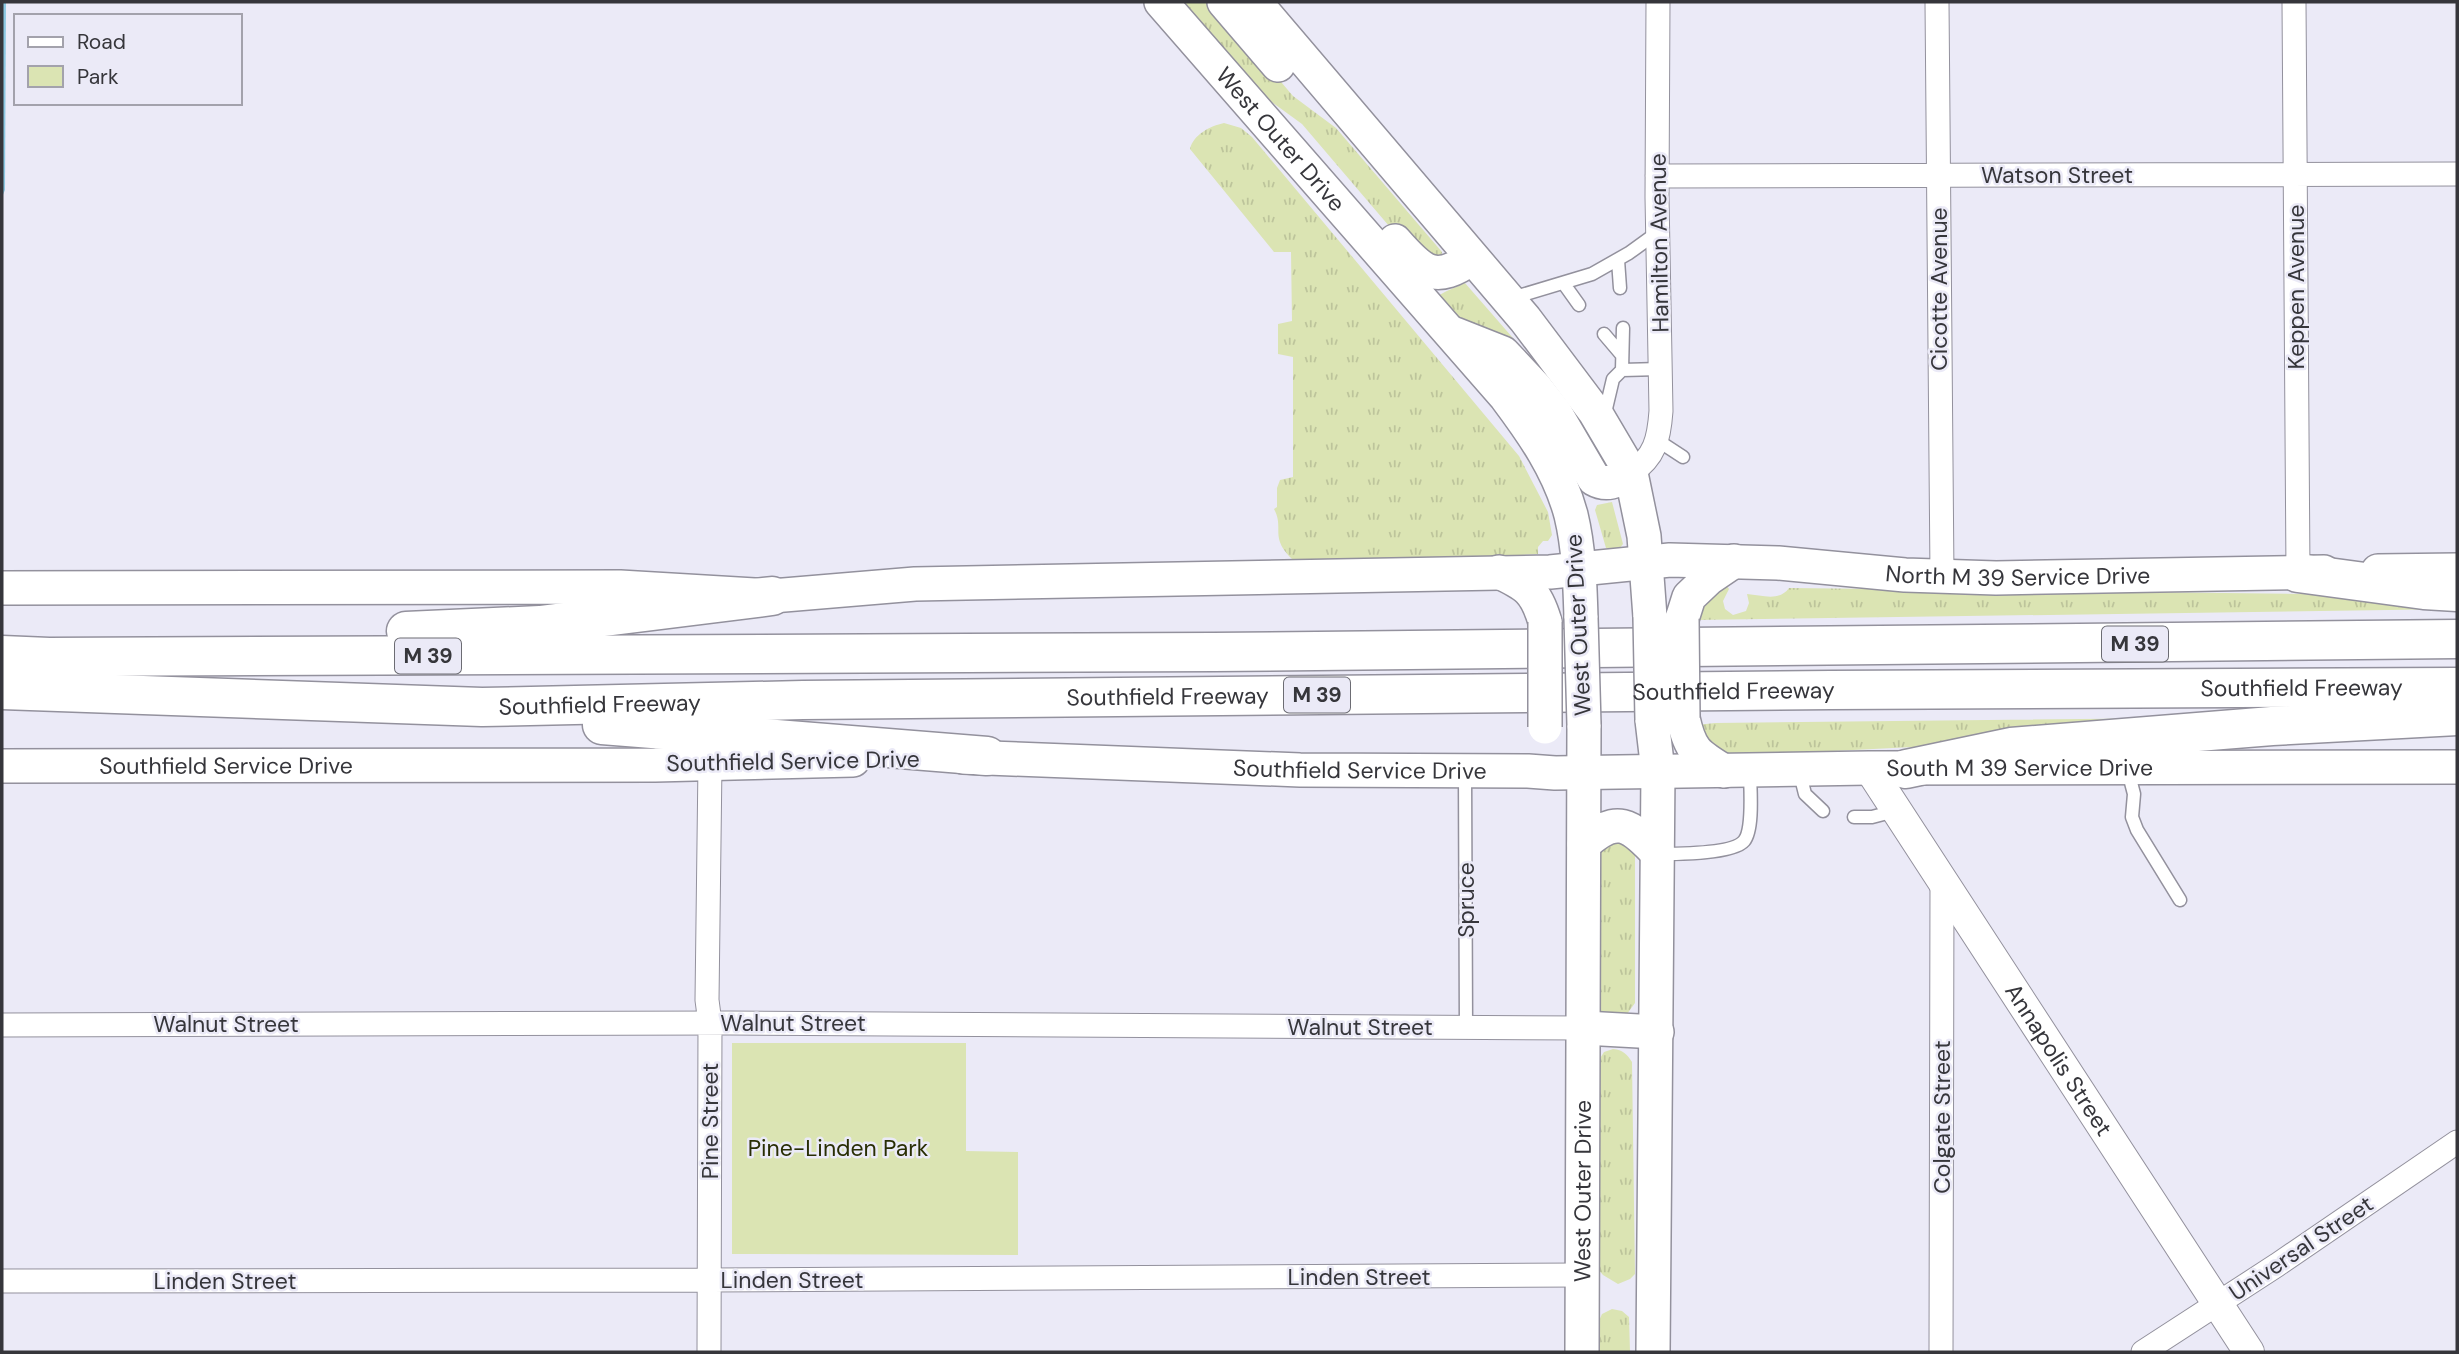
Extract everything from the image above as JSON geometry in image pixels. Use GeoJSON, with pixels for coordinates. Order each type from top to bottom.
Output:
{"type":"FeatureCollection","features":[{"type":"Feature","properties":{"kind":"highway"},"geometry":{"type":"LineString","coordinates":[[2298,573],[2457,592]]}},
{"type":"Feature","properties":{"kind":"highway"},"geometry":{"type":"LineString","coordinates":[[49,657],[246,634],[424,631],[540,625],[772,596]]}},
{"type":"Feature","properties":{"kind":"highway","name":"Southfield Freeway"},"geometry":{"type":"LineString","coordinates":[[2,655],[49,657],[1799,649],[2457,639]]}},
{"type":"Feature","properties":{"kind":"highway","name":"Southfield Freeway"},"geometry":{"type":"LineString","coordinates":[[2,690],[482,707],[831,699],[2457,687]]}},
{"type":"Feature","properties":{"kind":"highway"},"geometry":{"type":"LineString","coordinates":[[482,707],[602,725],[987,756]]}},
{"type":"Feature","properties":{"kind":"highway"},"geometry":{"type":"LineString","coordinates":[[1887,769],[2011,747],[2272,726],[2457,716]]}},
{"type":"Feature","properties":{"kind":"main road","name":"West Outer Drive"},"geometry":{"type":"LineString","coordinates":[[1161,2],[1506,397],[1535,436],[1557,477],[1571,516],[1579,571],[1584,725],[1583,1352]]}},
{"type":"Feature","properties":{"kind":"main road"},"geometry":{"type":"LineString","coordinates":[[1224,2],[1295,84],[1349,112]]}},
{"type":"Feature","properties":{"kind":"main road"},"geometry":{"type":"LineString","coordinates":[[1255,2],[1508,300],[1562,366],[1602,424],[1630,473],[1639,505],[1648,562],[1650,617],[1667,719],[1701,757],[1737,770]]}},
{"type":"Feature","properties":{"kind":"main road"},"geometry":{"type":"LineString","coordinates":[[1258,113],[1301,131],[1410,258],[1426,270],[1442,274],[1472,258]]}},
{"type":"Feature","properties":{"kind":"main road"},"geometry":{"type":"LineString","coordinates":[[1449,332],[1503,353],[1556,414],[1594,479],[1602,484],[1612,483],[1630,473]]}},
{"type":"Feature","properties":{"kind":"main road","name":"North M 39 Service Drive"},"geometry":{"type":"LineString","coordinates":[[1579,571],[1670,560],[1734,561],[1905,575],[1996,578],[2457,570]]}},
{"type":"Feature","properties":{"kind":"main road"},"geometry":{"type":"LineString","coordinates":[[1653,1352],[1658,771],[1682,618],[1689,597],[1709,578],[1734,561]]}},
{"type":"Feature","properties":{"kind":"main road"},"geometry":{"type":"LineString","coordinates":[[2,588],[620,587],[772,596],[915,584],[1579,571]]}},
{"type":"Feature","properties":{"kind":"main road"},"geometry":{"type":"LineString","coordinates":[[1499,572],[1524,584],[1539,601],[1545,622],[1544,744],[1528,771]]}},
{"type":"Feature","properties":{"kind":"main road","name":"Southfield Service Drive"},"geometry":{"type":"LineString","coordinates":[[2,766],[710,764],[987,756],[1189,767],[1584,773]]}},
{"type":"Feature","properties":{"kind":"main road","name":"South M 39 Service Drive"},"geometry":{"type":"LineString","coordinates":[[1584,773],[2457,766]]}},
{"type":"Feature","properties":{"kind":"main road"},"geometry":{"type":"LineString","coordinates":[[1584,844],[1604,827],[1620,825],[1639,833],[1658,854]]}},
{"type":"Feature","properties":{"kind":"main road"},"geometry":{"type":"LineString","coordinates":[[1584,1028],[1657,1032]]}},
{"type":"Feature","properties":{"kind":"street","name":"Hamilton Avenue"},"geometry":{"type":"LineString","coordinates":[[1630,473],[1644,464],[1657,440],[1661,411],[1657,176],[1658,2]]}},
{"type":"Feature","properties":{"kind":"street","name":"Cicotte Avenue"},"geometry":{"type":"LineString","coordinates":[[1937,2],[1942,576]]}},
{"type":"Feature","properties":{"kind":"street","name":"Keppen Avenue"},"geometry":{"type":"LineString","coordinates":[[2294,2],[2298,573]]}},
{"type":"Feature","properties":{"kind":"street","name":"Watson Street"},"geometry":{"type":"LineString","coordinates":[[1657,176],[2457,174]]}},
{"type":"Feature","properties":{"kind":"street","name":"Pine Street"},"geometry":{"type":"LineString","coordinates":[[709,1352],[710,764]]}},
{"type":"Feature","properties":{"kind":"street","name":"Annapolis Street"},"geometry":{"type":"LineString","coordinates":[[1887,769],[1896,810],[2249,1352]]}},
{"type":"Feature","properties":{"kind":"street","name":"Colgate Street"},"geometry":{"type":"LineString","coordinates":[[1941,1352],[1942,882]]}},
{"type":"Feature","properties":{"kind":"street","name":"Walnut Street"},"geometry":{"type":"LineString","coordinates":[[2,1025],[710,1023],[1584,1028]]}},
{"type":"Feature","properties":{"kind":"street","name":"Universal Street"},"geometry":{"type":"LineString","coordinates":[[2143,1352],[2457,1142]]}},
{"type":"Feature","properties":{"kind":"street","name":"Linden Street"},"geometry":{"type":"LineString","coordinates":[[2,1281],[1582,1275]]}},
{"type":"Feature","properties":{"kind":"lane"},"geometry":{"type":"LineString","coordinates":[[1508,300],[1592,274],[1618,260],[1658,232]]}},
{"type":"Feature","properties":{"kind":"lane"},"geometry":{"type":"LineString","coordinates":[[1618,260],[1619,288]]}},
{"type":"Feature","properties":{"kind":"lane"},"geometry":{"type":"LineString","coordinates":[[1564,284],[1578,305]]}},
{"type":"Feature","properties":{"kind":"lane"},"geometry":{"type":"LineString","coordinates":[[1622,370],[1623,328]]}},
{"type":"Feature","properties":{"kind":"lane"},"geometry":{"type":"LineString","coordinates":[[1604,334],[1621,354]]}},
{"type":"Feature","properties":{"kind":"lane"},"geometry":{"type":"LineString","coordinates":[[1602,424],[1613,379],[1622,370],[1660,369]]}},
{"type":"Feature","properties":{"kind":"lane"},"geometry":{"type":"LineString","coordinates":[[1657,440],[1683,457]]}},
{"type":"Feature","properties":{"kind":"lane"},"geometry":{"type":"LineString","coordinates":[[2127,769],[2134,794],[2132,817],[2137,830],[2180,900]]}},
{"type":"Feature","properties":{"kind":"lane"},"geometry":{"type":"LineString","coordinates":[[1658,854],[1737,847],[1746,840],[1750,823],[1737,770]]}},
{"type":"Feature","properties":{"kind":"lane"},"geometry":{"type":"LineString","coordinates":[[1798,770],[1805,794],[1823,811]]}},
{"type":"Feature","properties":{"kind":"lane","name":"Spruce"},"geometry":{"type":"LineString","coordinates":[[1465,772],[1466,1027]]}},
{"type":"Feature","properties":{"kind":"lane"},"geometry":{"type":"LineString","coordinates":[[1854,817],[1872,817],[1896,810]]}},
{"type":"Feature","properties":{"kind":"green space"},"geometry":{"type":"Polygon","coordinates":[[[1182,2],[1213,2],[1293,96],[1336,128],[1442,252],[1441,259],[1418,260],[1302,124],[1258,92],[1182,2]]]}},
{"type":"Feature","properties":{"kind":"green space"},"geometry":{"type":"Polygon","coordinates":[[[1224,123],[1241,128],[1252,137],[1519,456],[1548,512],[1552,535],[1538,547],[1538,554],[1445,559],[1294,561],[1286,553],[1279,539],[1274,509],[1277,507],[1280,480],[1293,477],[1293,357],[1278,354],[1278,324],[1292,321],[1291,252],[1274,252],[1190,149],[1195,139],[1203,132],[1224,123]]]}},
{"type":"Feature","properties":{"kind":"green space"},"geometry":{"type":"Polygon","coordinates":[[[1465,283],[1566,399],[1594,448],[1454,319],[1436,298],[1465,283]]]}},
{"type":"Feature","properties":{"kind":"green space"},"geometry":{"type":"Polygon","coordinates":[[[1612,502],[1623,544],[1619,549],[1606,548],[1595,510],[1597,505],[1612,502]]]}},
{"type":"Feature","properties":{"kind":"green space"},"geometry":{"type":"Polygon","coordinates":[[[1727,586],[1729,589],[1723,601],[1725,609],[1733,615],[1746,611],[1749,603],[1747,594],[1775,596],[1789,588],[2301,594],[2400,598],[2457,609],[1696,620],[1699,603],[1727,586]]]}},
{"type":"Feature","properties":{"kind":"green space"},"geometry":{"type":"Polygon","coordinates":[[[2182,718],[1993,743],[1730,756],[1710,752],[1697,725],[1715,723],[2182,718]]]}},
{"type":"Feature","properties":{"kind":"green space"},"geometry":{"type":"Polygon","coordinates":[[[1619,835],[1635,851],[1635,1003],[1627,1014],[1605,1016],[1596,1006],[1597,850],[1619,835]]]}},
{"type":"Feature","properties":{"kind":"green space","name":"Pine-Linden Park"},"geometry":{"type":"Polygon","coordinates":[[[732,1043],[966,1043],[966,1151],[1018,1152],[1018,1255],[732,1254],[732,1043]]]}},
{"type":"Feature","properties":{"kind":"green space"},"geometry":{"type":"Polygon","coordinates":[[[1613,1049],[1624,1053],[1632,1062],[1635,1274],[1618,1284],[1597,1268],[1599,1060],[1604,1052],[1613,1049]]]}},
{"type":"Feature","properties":{"kind":"green space"},"geometry":{"type":"Polygon","coordinates":[[[1612,1309],[1622,1311],[1629,1317],[1630,1352],[1598,1352],[1598,1323],[1602,1314],[1612,1309]]]}},
{"type":"Feature","properties":{"kind":"water"},"geometry":{"type":"Polygon","coordinates":[[[2,2],[6,2],[5,190],[2,197],[2,2]]]}}]}
